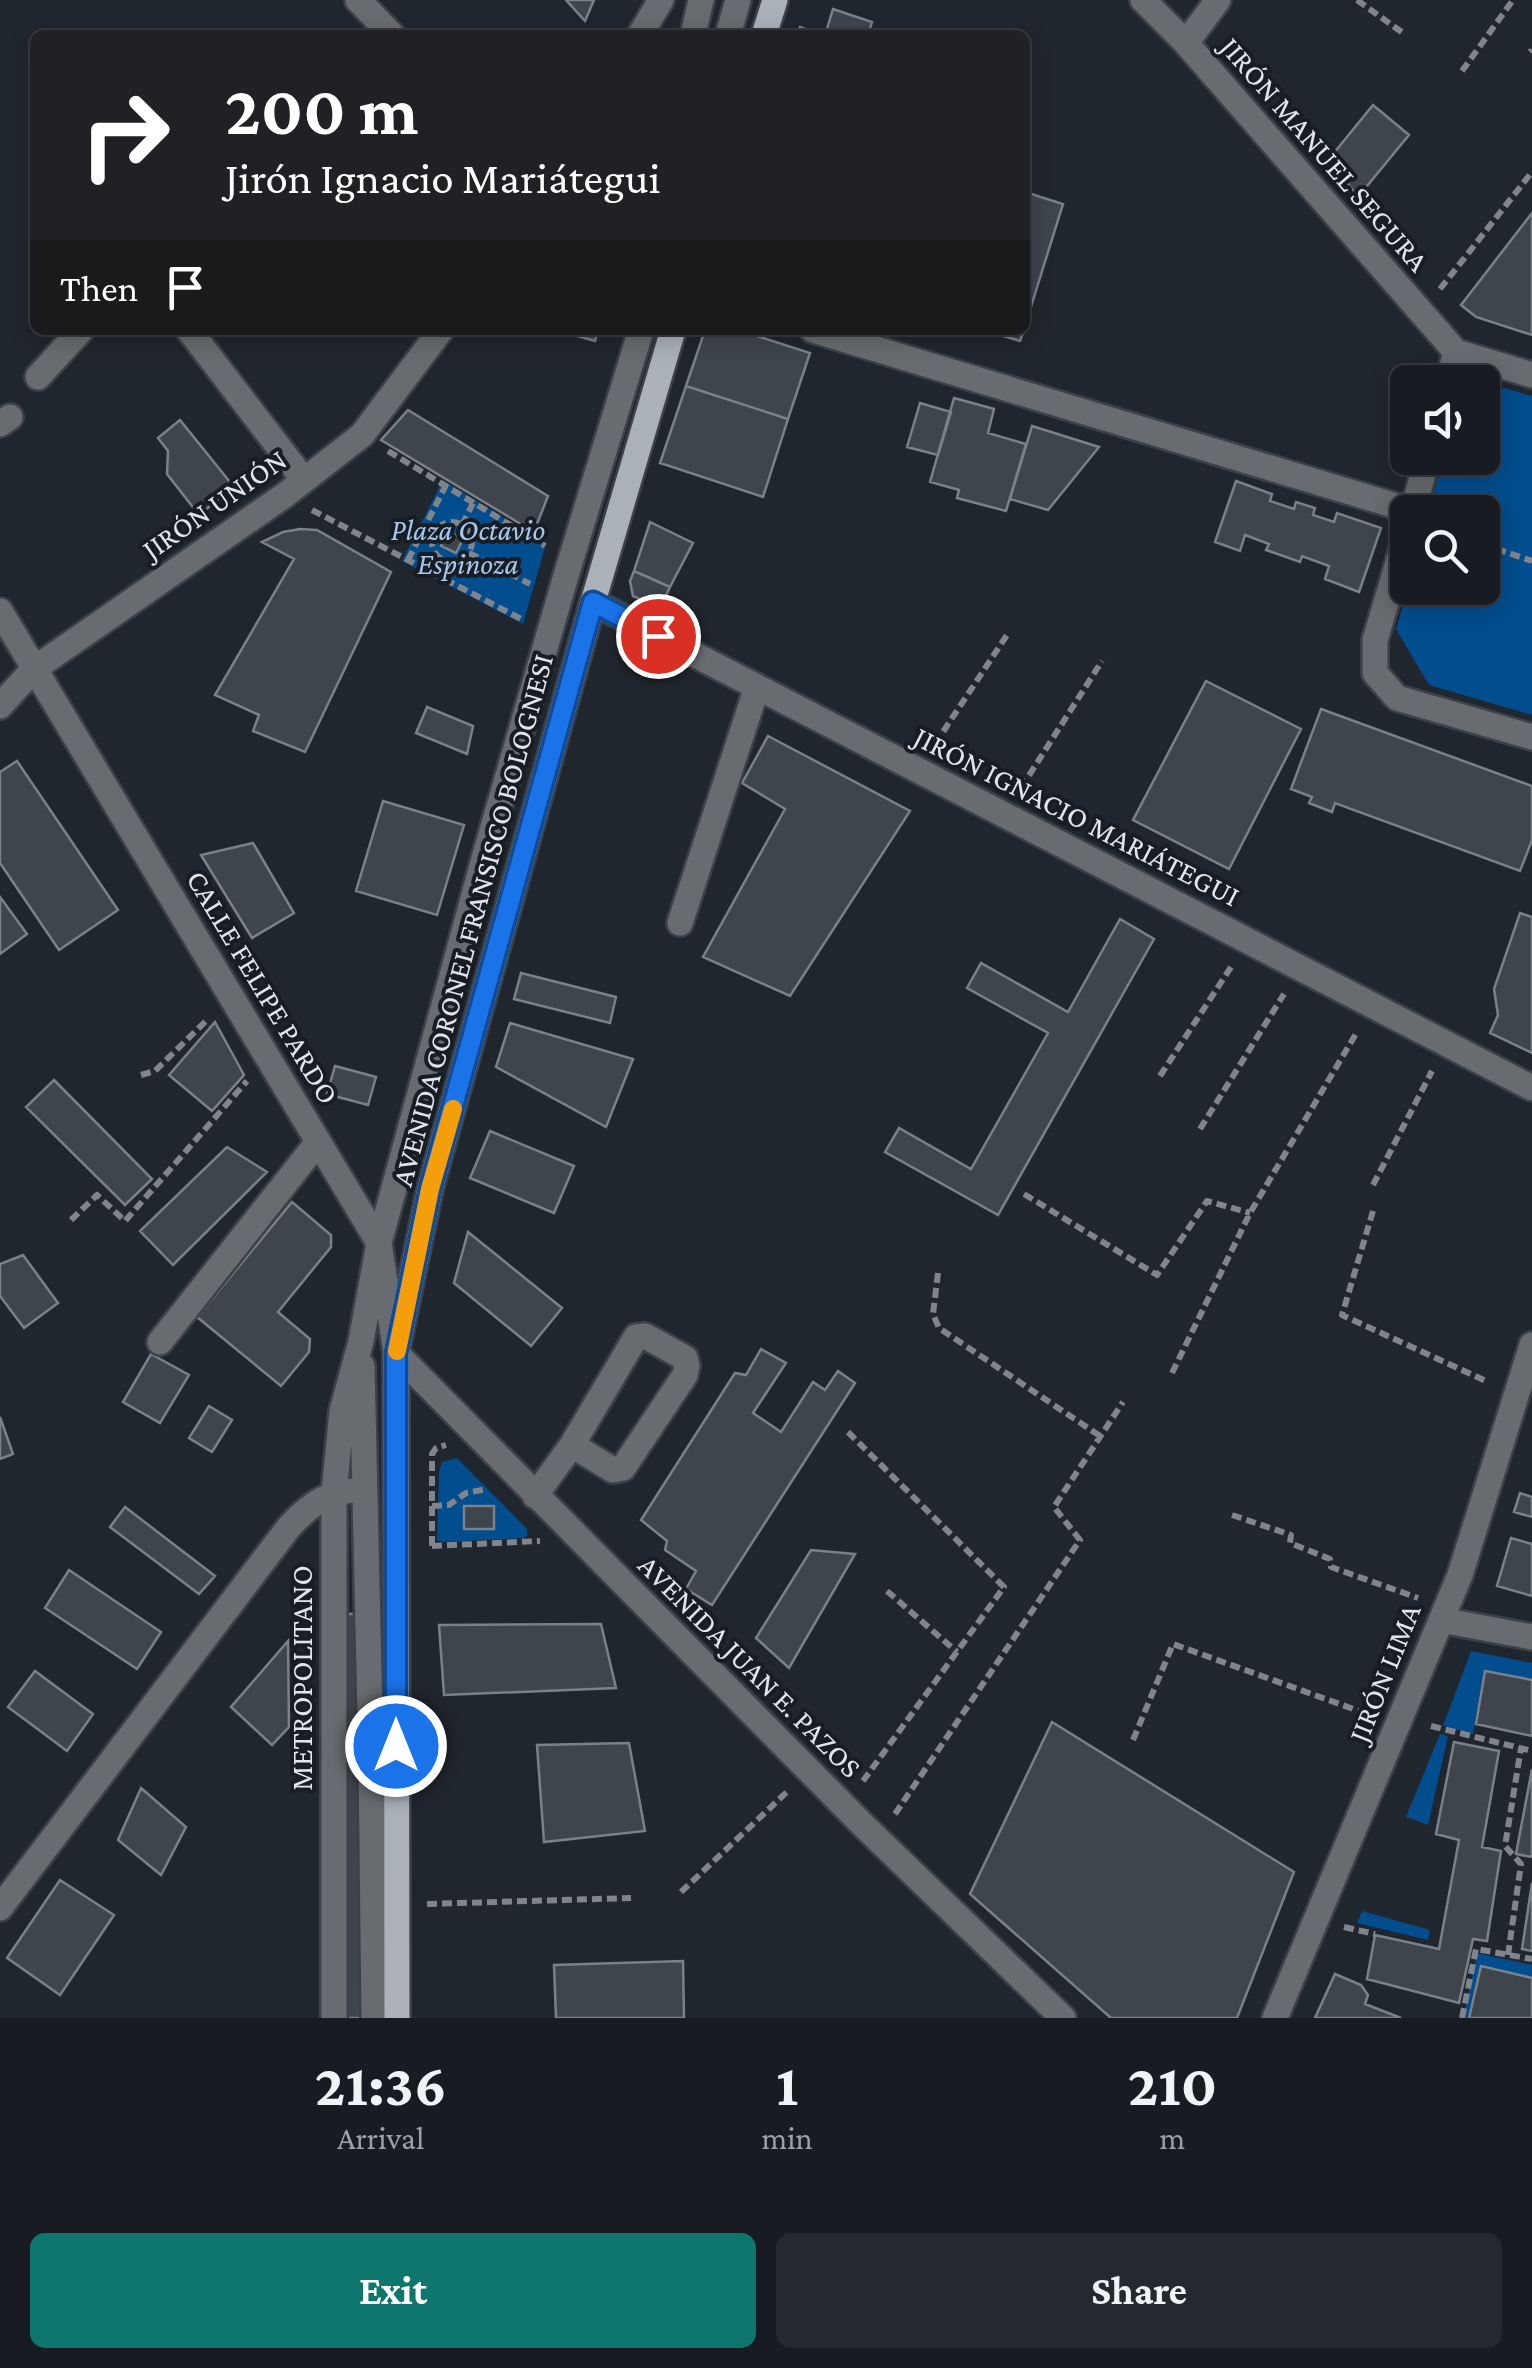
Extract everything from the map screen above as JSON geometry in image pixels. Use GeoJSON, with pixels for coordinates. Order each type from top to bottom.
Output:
{"type":"FeatureCollection","features":[{"type":"Feature","properties":{"kind":"main road"},"geometry":{"type":"LineString","coordinates":[[766,30],[775,0]]}},
{"type":"Feature","properties":{"kind":"main road","name":"AVENIDA CORONEL FRANSISCO BOLOGNESI"},"geometry":{"type":"LineString","coordinates":[[397,2018],[396,1353],[430,1189],[672,335]]}},
{"type":"Feature","properties":{"kind":"street"},"geometry":{"type":"LineString","coordinates":[[358,0],[383,30]]}},
{"type":"Feature","properties":{"kind":"street"},"geometry":{"type":"LineString","coordinates":[[643,30],[661,0]]}},
{"type":"Feature","properties":{"kind":"street"},"geometry":{"type":"LineString","coordinates":[[693,30],[701,0]]}},
{"type":"Feature","properties":{"kind":"street"},"geometry":{"type":"LineString","coordinates":[[729,30],[738,0]]}},
{"type":"Feature","properties":{"kind":"street","name":"JIRÓN MANUEL SEGURA"},"geometry":{"type":"LineString","coordinates":[[1143,0],[1186,43],[1456,352]]}},
{"type":"Feature","properties":{"kind":"street"},"geometry":{"type":"LineString","coordinates":[[1186,43],[1218,0]]}},
{"type":"Feature","properties":{"kind":"street"},"geometry":{"type":"LineString","coordinates":[[38,377],[76,335]]}},
{"type":"Feature","properties":{"kind":"street"},"geometry":{"type":"LineString","coordinates":[[191,335],[295,488]]}},
{"type":"Feature","properties":{"kind":"street","name":"JIRÓN UNIÓN"},"geometry":{"type":"LineString","coordinates":[[0,706],[34,670],[295,488],[362,435],[437,335]]}},
{"type":"Feature","properties":{"kind":"street","name":"METROPOLITANO"},"geometry":{"type":"LineString","coordinates":[[334,2018],[334,1493],[342,1411],[361,1341],[378,1243],[488,843],[639,335]]}},
{"type":"Feature","properties":{"kind":"street"},"geometry":{"type":"LineString","coordinates":[[829,335],[1390,511]]}},
{"type":"Feature","properties":{"kind":"street"},"geometry":{"type":"LineString","coordinates":[[1453,365],[1456,352],[1532,375]]}},
{"type":"Feature","properties":{"kind":"street"},"geometry":{"type":"LineString","coordinates":[[1390,589],[1375,640],[1375,673],[1397,698],[1532,738]]}},
{"type":"Feature","properties":{"kind":"street","name":"JIRÓN IGNACIO MARIÁTEGUI"},"geometry":{"type":"LineString","coordinates":[[593,602],[1532,1088]]}},
{"type":"Feature","properties":{"kind":"street","name":"CALLE FELIPE PARDO"},"geometry":{"type":"LineString","coordinates":[[0,610],[378,1243],[396,1353]]}},
{"type":"Feature","properties":{"kind":"street"},"geometry":{"type":"LineString","coordinates":[[680,923],[757,687]]}},
{"type":"Feature","properties":{"kind":"street"},"geometry":{"type":"LineString","coordinates":[[160,1342],[318,1142]]}},
{"type":"Feature","properties":{"kind":"street"},"geometry":{"type":"LineString","coordinates":[[535,1496],[572,1445],[636,1337],[645,1336],[685,1358],[685,1374],[622,1468],[613,1470],[572,1445]]}},
{"type":"Feature","properties":{"kind":"street","name":"METROPOLITANO"},"geometry":{"type":"LineString","coordinates":[[361,1341],[374,2018]]}},
{"type":"Feature","properties":{"kind":"street","name":"JIRÓN LIMA"},"geometry":{"type":"LineString","coordinates":[[1275,2018],[1460,1575],[1532,1345]]}},
{"type":"Feature","properties":{"kind":"street","name":"AVENIDA JUAN E. PAZOS"},"geometry":{"type":"LineString","coordinates":[[396,1353],[878,1840],[1064,2018]]}},
{"type":"Feature","properties":{"kind":"street"},"geometry":{"type":"LineString","coordinates":[[0,1908],[308,1506],[334,1493],[396,1485]]}},
{"type":"Feature","properties":{"kind":"street"},"geometry":{"type":"LineString","coordinates":[[1444,1614],[1532,1638]]}},
{"type":"Feature","properties":{"kind":"path"},"geometry":{"type":"LineString","coordinates":[[1357,0],[1403,32]]}},
{"type":"Feature","properties":{"kind":"path"},"geometry":{"type":"LineString","coordinates":[[1462,71],[1513,0]]}},
{"type":"Feature","properties":{"kind":"path"},"geometry":{"type":"LineString","coordinates":[[1420,314],[1532,172]]}},
{"type":"Feature","properties":{"kind":"path"},"geometry":{"type":"LineString","coordinates":[[362,435],[546,547]]}},
{"type":"Feature","properties":{"kind":"path"},"geometry":{"type":"LineString","coordinates":[[408,560],[446,486]]}},
{"type":"Feature","properties":{"kind":"path"},"geometry":{"type":"LineString","coordinates":[[295,488],[408,560],[526,622]]}},
{"type":"Feature","properties":{"kind":"path"},"geometry":{"type":"LineString","coordinates":[[462,524],[473,503]]}},
{"type":"Feature","properties":{"kind":"path"},"geometry":{"type":"LineString","coordinates":[[442,524],[462,524],[470,532],[469,553],[462,560],[441,559],[431,542],[434,532],[442,524]]}},
{"type":"Feature","properties":{"kind":"path"},"geometry":{"type":"LineString","coordinates":[[425,527],[434,532]]}},
{"type":"Feature","properties":{"kind":"path"},"geometry":{"type":"LineString","coordinates":[[1500,550],[1532,561]]}},
{"type":"Feature","properties":{"kind":"path"},"geometry":{"type":"LineString","coordinates":[[469,553],[535,586]]}},
{"type":"Feature","properties":{"kind":"path"},"geometry":{"type":"LineString","coordinates":[[438,576],[446,561]]}},
{"type":"Feature","properties":{"kind":"path"},"geometry":{"type":"LineString","coordinates":[[918,770],[1008,635]]}},
{"type":"Feature","properties":{"kind":"path"},"geometry":{"type":"LineString","coordinates":[[1004,814],[1102,661]]}},
{"type":"Feature","properties":{"kind":"path"},"geometry":{"type":"LineString","coordinates":[[1160,1076],[1249,941]]}},
{"type":"Feature","properties":{"kind":"path"},"geometry":{"type":"LineString","coordinates":[[1200,1129],[1300,968]]}},
{"type":"Feature","properties":{"kind":"path"},"geometry":{"type":"LineString","coordinates":[[141,1075],[155,1071],[230,996]]}},
{"type":"Feature","properties":{"kind":"path"},"geometry":{"type":"LineString","coordinates":[[1172,1373],[1250,1213],[1372,1005]]}},
{"type":"Feature","properties":{"kind":"path"},"geometry":{"type":"LineString","coordinates":[[1373,1185],[1446,1044]]}},
{"type":"Feature","properties":{"kind":"path"},"geometry":{"type":"LineString","coordinates":[[72,1220],[97,1195],[125,1221],[268,1058]]}},
{"type":"Feature","properties":{"kind":"path"},"geometry":{"type":"LineString","coordinates":[[1024,1194],[1157,1274],[1207,1201],[1250,1213]]}},
{"type":"Feature","properties":{"kind":"path"},"geometry":{"type":"LineString","coordinates":[[1373,1212],[1342,1315],[1516,1394]]}},
{"type":"Feature","properties":{"kind":"path"},"geometry":{"type":"LineString","coordinates":[[938,1273],[933,1314],[939,1328],[1100,1436]]}},
{"type":"Feature","properties":{"kind":"path"},"geometry":{"type":"LineString","coordinates":[[878,1840],[1080,1540],[1054,1507],[1122,1402]]}},
{"type":"Feature","properties":{"kind":"path"},"geometry":{"type":"LineString","coordinates":[[844,1806],[1004,1587],[848,1432]]}},
{"type":"Feature","properties":{"kind":"path"},"geometry":{"type":"LineString","coordinates":[[432,1546],[432,1454],[442,1445],[456,1449]]}},
{"type":"Feature","properties":{"kind":"path"},"geometry":{"type":"LineString","coordinates":[[432,1506],[449,1505],[466,1494],[495,1487],[482,1474]]}},
{"type":"Feature","properties":{"kind":"path"},"geometry":{"type":"LineString","coordinates":[[1232,1514],[1291,1535],[1290,1543],[1330,1559],[1331,1567],[1444,1614]]}},
{"type":"Feature","properties":{"kind":"path"},"geometry":{"type":"LineString","coordinates":[[396,1548],[549,1541],[536,1527]]}},
{"type":"Feature","properties":{"kind":"path"},"geometry":{"type":"LineString","coordinates":[[887,1591],[956,1652]]}},
{"type":"Feature","properties":{"kind":"path"},"geometry":{"type":"LineString","coordinates":[[1133,1740],[1173,1644],[1398,1725]]}},
{"type":"Feature","properties":{"kind":"path"},"geometry":{"type":"LineString","coordinates":[[1430,1726],[1532,1751]]}},
{"type":"Feature","properties":{"kind":"path"},"geometry":{"type":"LineString","coordinates":[[1508,1955],[1521,1864],[1505,1846],[1521,1748]]}},
{"type":"Feature","properties":{"kind":"path"},"geometry":{"type":"LineString","coordinates":[[681,1892],[810,1770]]}},
{"type":"Feature","properties":{"kind":"path"},"geometry":{"type":"LineString","coordinates":[[396,1905],[630,1898]]}},
{"type":"Feature","properties":{"kind":"path"},"geometry":{"type":"LineString","coordinates":[[1344,1927],[1376,1934]]}},
{"type":"Feature","properties":{"kind":"path"},"geometry":{"type":"LineString","coordinates":[[1462,2018],[1476,1948],[1532,1960]]}},
{"type":"Feature","properties":{"kind":"green space"},"geometry":{"type":"Polygon","coordinates":[[[1504,388],[1532,396],[1532,715],[1429,685],[1396,629],[1403,605],[1500,605],[1500,495],[1433,495],[1438,475],[1500,475],[1500,391],[1504,388]]]}},
{"type":"Feature","properties":{"kind":"green space","name":"Plaza Octavio Espinoza"},"geometry":{"type":"Polygon","coordinates":[[[443,480],[546,544],[523,624],[402,561],[443,480]]]}},
{"type":"Feature","properties":{"kind":"green space"},"geometry":{"type":"Polygon","coordinates":[[[457,1458],[527,1529],[527,1536],[437,1540],[439,1472],[442,1462],[457,1458]]]}},
{"type":"Feature","properties":{"kind":"green space"},"geometry":{"type":"Polygon","coordinates":[[[1471,1651],[1532,1663],[1532,1679],[1484,1671],[1473,1734],[1443,1726],[1471,1651]]]}},
{"type":"Feature","properties":{"kind":"green space"},"geometry":{"type":"Polygon","coordinates":[[[1440,1734],[1448,1736],[1428,1825],[1406,1817],[1440,1734]]]}},
{"type":"Feature","properties":{"kind":"green space"},"geometry":{"type":"Polygon","coordinates":[[[1362,1911],[1430,1930],[1428,1940],[1357,1923],[1362,1911]]]}},
{"type":"Feature","properties":{"kind":"green space"},"geometry":{"type":"Polygon","coordinates":[[[1477,1953],[1532,1965],[1532,1977],[1480,1966],[1468,2018],[1463,2018],[1477,1953]]]}},
{"type":"Feature","properties":{"kind":"building"},"geometry":{"type":"Polygon","coordinates":[[[566,0],[594,0],[585,21],[566,0]]]}},
{"type":"Feature","properties":{"kind":"building"},"geometry":{"type":"Polygon","coordinates":[[[833,9],[872,22],[870,30],[827,30],[833,9]]]}},
{"type":"Feature","properties":{"kind":"building"},"geometry":{"type":"Polygon","coordinates":[[[1373,105],[1409,135],[1358,197],[1329,159],[1373,105]]]}},
{"type":"Feature","properties":{"kind":"building"},"geometry":{"type":"Polygon","coordinates":[[[1030,194],[1063,204],[1030,310],[1030,194]]]}},
{"type":"Feature","properties":{"kind":"building"},"geometry":{"type":"Polygon","coordinates":[[[1532,213],[1532,335],[1476,317],[1461,305],[1532,213]]]}},
{"type":"Feature","properties":{"kind":"building"},"geometry":{"type":"Polygon","coordinates":[[[574,335],[597,335],[595,341],[574,335]]]}},
{"type":"Feature","properties":{"kind":"building"},"geometry":{"type":"Polygon","coordinates":[[[703,335],[754,335],[810,353],[788,419],[686,386],[703,335]]]}},
{"type":"Feature","properties":{"kind":"building"},"geometry":{"type":"Polygon","coordinates":[[[1000,335],[1022,335],[1020,341],[1000,335]]]}},
{"type":"Feature","properties":{"kind":"building"},"geometry":{"type":"Polygon","coordinates":[[[686,386],[788,419],[763,497],[660,463],[686,386]]]}},
{"type":"Feature","properties":{"kind":"building"},"geometry":{"type":"Polygon","coordinates":[[[954,398],[994,409],[988,433],[1026,444],[1006,511],[957,498],[959,490],[930,482],[954,398]]]}},
{"type":"Feature","properties":{"kind":"building"},"geometry":{"type":"Polygon","coordinates":[[[920,403],[951,412],[938,455],[907,447],[920,403]]]}},
{"type":"Feature","properties":{"kind":"building"},"geometry":{"type":"Polygon","coordinates":[[[408,410],[548,496],[534,532],[381,440],[408,410]]]}},
{"type":"Feature","properties":{"kind":"building"},"geometry":{"type":"Polygon","coordinates":[[[180,420],[234,487],[199,515],[167,474],[168,451],[158,438],[180,420]]]}},
{"type":"Feature","properties":{"kind":"building"},"geometry":{"type":"Polygon","coordinates":[[[1032,426],[1099,447],[1048,510],[1010,499],[1032,426]]]}},
{"type":"Feature","properties":{"kind":"building"},"geometry":{"type":"Polygon","coordinates":[[[1236,481],[1272,494],[1270,501],[1294,509],[1296,502],[1315,508],[1313,515],[1334,522],[1337,513],[1381,528],[1359,592],[1325,579],[1329,566],[1302,556],[1300,562],[1266,550],[1269,544],[1245,535],[1240,551],[1215,542],[1236,481]]]}},
{"type":"Feature","properties":{"kind":"building"},"geometry":{"type":"Polygon","coordinates":[[[650,522],[693,543],[670,587],[634,571],[650,522]]]}},
{"type":"Feature","properties":{"kind":"building"},"geometry":{"type":"Polygon","coordinates":[[[300,529],[317,530],[391,572],[305,752],[253,731],[259,715],[215,695],[294,559],[262,542],[300,529]]]}},
{"type":"Feature","properties":{"kind":"building"},"geometry":{"type":"Polygon","coordinates":[[[448,531],[463,539],[456,553],[441,546],[448,531]]]}},
{"type":"Feature","properties":{"kind":"building"},"geometry":{"type":"Polygon","coordinates":[[[634,571],[670,587],[660,608],[633,596],[630,581],[634,571]]]}},
{"type":"Feature","properties":{"kind":"building"},"geometry":{"type":"Polygon","coordinates":[[[1206,681],[1301,729],[1229,869],[1133,820],[1206,681]]]}},
{"type":"Feature","properties":{"kind":"building"},"geometry":{"type":"Polygon","coordinates":[[[427,707],[473,726],[467,754],[416,733],[427,707]]]}},
{"type":"Feature","properties":{"kind":"building"},"geometry":{"type":"Polygon","coordinates":[[[1321,709],[1532,786],[1532,840],[1520,871],[1335,803],[1332,812],[1309,803],[1312,797],[1291,789],[1321,709]]]}},
{"type":"Feature","properties":{"kind":"building"},"geometry":{"type":"Polygon","coordinates":[[[768,736],[910,811],[790,996],[703,957],[785,809],[742,783],[768,736]]]}},
{"type":"Feature","properties":{"kind":"building"},"geometry":{"type":"Polygon","coordinates":[[[17,761],[118,910],[59,950],[0,863],[0,772],[17,761]]]}},
{"type":"Feature","properties":{"kind":"building"},"geometry":{"type":"Polygon","coordinates":[[[383,801],[464,825],[437,915],[356,891],[383,801]]]}},
{"type":"Feature","properties":{"kind":"building"},"geometry":{"type":"Polygon","coordinates":[[[253,843],[294,913],[252,938],[201,855],[253,843]]]}},
{"type":"Feature","properties":{"kind":"building"},"geometry":{"type":"Polygon","coordinates":[[[0,897],[27,934],[0,954],[0,897]]]}},
{"type":"Feature","properties":{"kind":"building"},"geometry":{"type":"Polygon","coordinates":[[[1520,913],[1532,917],[1532,1053],[1490,1033],[1498,1015],[1494,989],[1520,913]]]}},
{"type":"Feature","properties":{"kind":"building"},"geometry":{"type":"Polygon","coordinates":[[[1120,919],[1154,939],[998,1215],[885,1152],[899,1128],[971,1169],[1048,1033],[967,988],[981,963],[1068,1012],[1120,919]]]}},
{"type":"Feature","properties":{"kind":"building"},"geometry":{"type":"Polygon","coordinates":[[[521,973],[616,997],[610,1023],[514,999],[521,973]]]}},
{"type":"Feature","properties":{"kind":"building"},"geometry":{"type":"Polygon","coordinates":[[[215,1022],[244,1075],[212,1111],[169,1075],[215,1022]]]}},
{"type":"Feature","properties":{"kind":"building"},"geometry":{"type":"Polygon","coordinates":[[[510,1023],[633,1059],[606,1127],[496,1067],[510,1023]]]}},
{"type":"Feature","properties":{"kind":"building"},"geometry":{"type":"Polygon","coordinates":[[[335,1066],[376,1077],[368,1105],[327,1094],[335,1066]]]}},
{"type":"Feature","properties":{"kind":"building"},"geometry":{"type":"Polygon","coordinates":[[[54,1080],[152,1179],[125,1205],[26,1107],[54,1080]]]}},
{"type":"Feature","properties":{"kind":"building"},"geometry":{"type":"Polygon","coordinates":[[[490,1131],[574,1166],[554,1213],[470,1178],[490,1131]]]}},
{"type":"Feature","properties":{"kind":"building"},"geometry":{"type":"Polygon","coordinates":[[[227,1147],[267,1172],[173,1265],[140,1231],[227,1147]]]}},
{"type":"Feature","properties":{"kind":"building"},"geometry":{"type":"Polygon","coordinates":[[[292,1202],[331,1235],[331,1247],[278,1312],[310,1339],[309,1352],[281,1386],[197,1317],[292,1202]]]}},
{"type":"Feature","properties":{"kind":"building"},"geometry":{"type":"Polygon","coordinates":[[[468,1232],[562,1308],[531,1346],[454,1283],[468,1232]]]}},
{"type":"Feature","properties":{"kind":"building"},"geometry":{"type":"Polygon","coordinates":[[[23,1255],[58,1303],[24,1328],[0,1296],[0,1264],[23,1255]]]}},
{"type":"Feature","properties":{"kind":"building"},"geometry":{"type":"Polygon","coordinates":[[[761,1349],[786,1363],[753,1413],[781,1432],[813,1382],[825,1390],[838,1371],[855,1383],[712,1605],[686,1589],[696,1571],[665,1550],[667,1541],[641,1520],[735,1373],[746,1375],[761,1349]]]}},
{"type":"Feature","properties":{"kind":"building"},"geometry":{"type":"Polygon","coordinates":[[[151,1354],[189,1375],[160,1423],[123,1402],[151,1354]]]}},
{"type":"Feature","properties":{"kind":"building"},"geometry":{"type":"Polygon","coordinates":[[[209,1406],[232,1420],[212,1452],[189,1438],[209,1406]]]}},
{"type":"Feature","properties":{"kind":"building"},"geometry":{"type":"Polygon","coordinates":[[[0,1417],[13,1454],[0,1459],[0,1417]]]}},
{"type":"Feature","properties":{"kind":"building"},"geometry":{"type":"Polygon","coordinates":[[[1520,1493],[1532,1497],[1532,1517],[1514,1512],[1520,1493]]]}},
{"type":"Feature","properties":{"kind":"building"},"geometry":{"type":"Polygon","coordinates":[[[464,1506],[494,1506],[494,1529],[464,1529],[464,1506]]]}},
{"type":"Feature","properties":{"kind":"building"},"geometry":{"type":"Polygon","coordinates":[[[125,1507],[215,1576],[199,1594],[110,1527],[125,1507]]]}},
{"type":"Feature","properties":{"kind":"building"},"geometry":{"type":"Polygon","coordinates":[[[1511,1538],[1532,1544],[1532,1596],[1497,1586],[1511,1538]]]}},
{"type":"Feature","properties":{"kind":"building"},"geometry":{"type":"Polygon","coordinates":[[[811,1550],[855,1554],[789,1668],[756,1638],[811,1550]]]}},
{"type":"Feature","properties":{"kind":"building"},"geometry":{"type":"Polygon","coordinates":[[[69,1570],[161,1632],[137,1669],[45,1608],[69,1570]]]}},
{"type":"Feature","properties":{"kind":"building"},"geometry":{"type":"Polygon","coordinates":[[[339,1613],[364,1615],[363,2018],[337,2018],[339,1613]]]}},
{"type":"Feature","properties":{"kind":"building"},"geometry":{"type":"Polygon","coordinates":[[[601,1624],[616,1688],[444,1695],[439,1625],[601,1624]]]}},
{"type":"Feature","properties":{"kind":"building"},"geometry":{"type":"Polygon","coordinates":[[[288,1641],[289,1727],[272,1745],[231,1707],[288,1641]]]}},
{"type":"Feature","properties":{"kind":"building"},"geometry":{"type":"Polygon","coordinates":[[[35,1671],[93,1714],[67,1751],[8,1707],[35,1671]]]}},
{"type":"Feature","properties":{"kind":"building"},"geometry":{"type":"Polygon","coordinates":[[[1485,1671],[1532,1680],[1532,1736],[1476,1724],[1485,1671]]]}},
{"type":"Feature","properties":{"kind":"building"},"geometry":{"type":"Polygon","coordinates":[[[1052,1722],[1294,1872],[1237,2018],[1111,2018],[970,1894],[1052,1722]]]}},
{"type":"Feature","properties":{"kind":"building"},"geometry":{"type":"Polygon","coordinates":[[[1454,1742],[1499,1751],[1482,1847],[1501,1851],[1487,1941],[1473,1939],[1459,2003],[1367,1979],[1375,1935],[1439,1949],[1459,1840],[1436,1834],[1454,1742]]]}},
{"type":"Feature","properties":{"kind":"building"},"geometry":{"type":"Polygon","coordinates":[[[629,1743],[645,1831],[544,1842],[537,1745],[629,1743]]]}},
{"type":"Feature","properties":{"kind":"building"},"geometry":{"type":"Polygon","coordinates":[[[1532,1769],[1532,1857],[1516,1854],[1532,1769]]]}},
{"type":"Feature","properties":{"kind":"building"},"geometry":{"type":"Polygon","coordinates":[[[141,1788],[186,1827],[161,1875],[118,1840],[141,1788]]]}},
{"type":"Feature","properties":{"kind":"building"},"geometry":{"type":"Polygon","coordinates":[[[60,1880],[114,1915],[60,1995],[7,1958],[60,1880]]]}},
{"type":"Feature","properties":{"kind":"building"},"geometry":{"type":"Polygon","coordinates":[[[1532,1883],[1532,1951],[1522,1949],[1532,1883]]]}},
{"type":"Feature","properties":{"kind":"building"},"geometry":{"type":"Polygon","coordinates":[[[683,1961],[684,2018],[556,2018],[554,1965],[683,1961]]]}},
{"type":"Feature","properties":{"kind":"building"},"geometry":{"type":"Polygon","coordinates":[[[1481,1966],[1532,1978],[1532,2018],[1469,2018],[1481,1966]]]}},
{"type":"Feature","properties":{"kind":"building"},"geometry":{"type":"Polygon","coordinates":[[[1335,1974],[1361,1985],[1368,1995],[1365,2004],[1401,2018],[1315,2018],[1335,1974]]]}},
{"type":"Feature","properties":{"kind":"slow traffic"},"geometry":{"type":"LineString","coordinates":[[397,1351],[430,1189],[453,1109]]}},
{"type":"Feature","properties":{"kind":"route"},"geometry":{"type":"LineString","coordinates":[[396,1746],[396,1353],[430,1189],[593,602],[658,636]]}}]}
